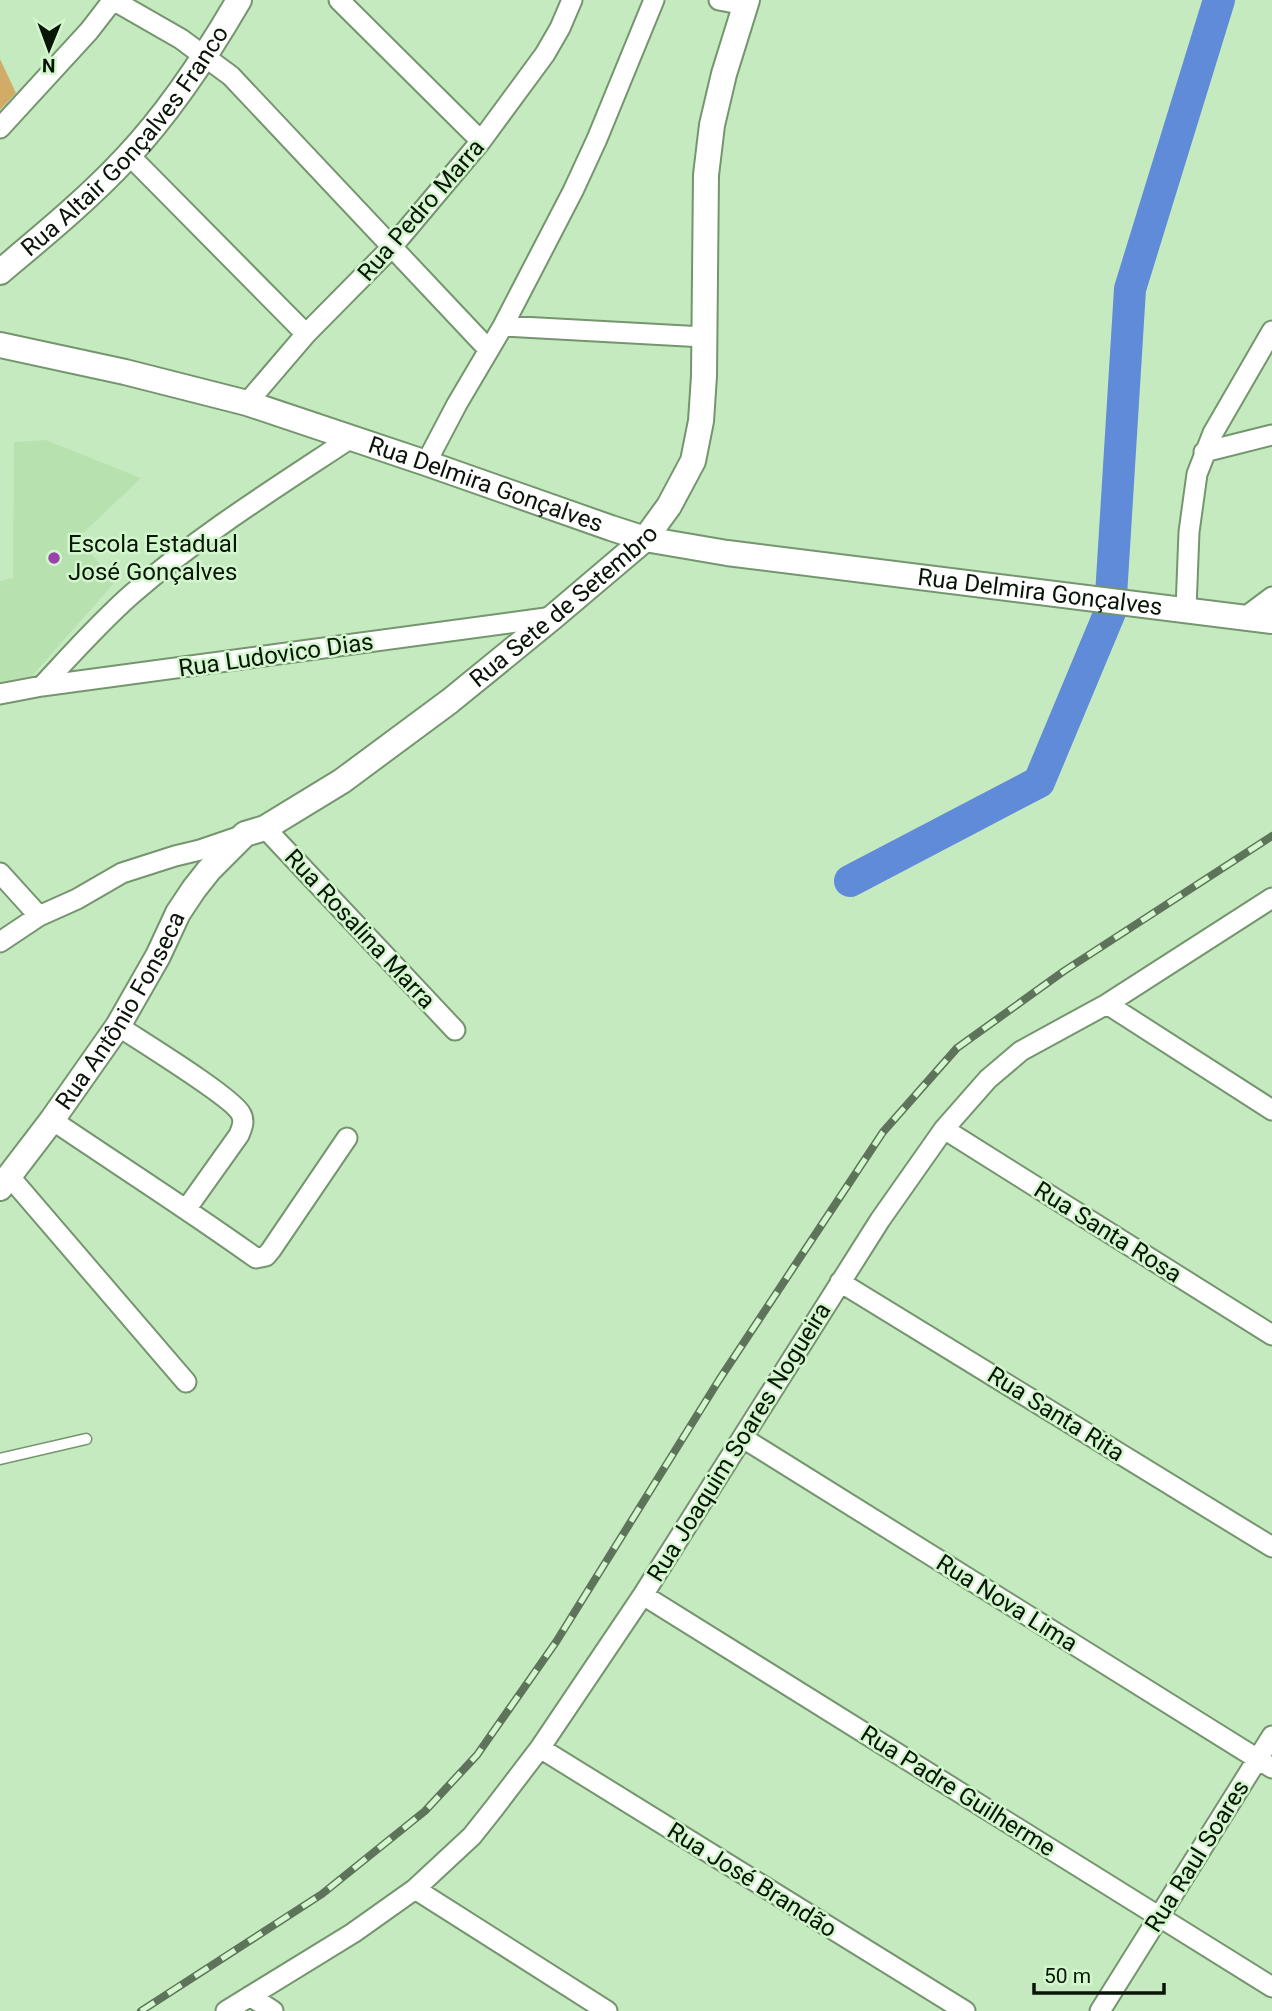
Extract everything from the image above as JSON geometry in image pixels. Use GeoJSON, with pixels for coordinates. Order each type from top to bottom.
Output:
{"type":"FeatureCollection","features":[{"type":"Feature","properties":{"kind":"street"},"geometry":{"type":"LineString","coordinates":[[0,128],[89,31],[113,0],[181,39],[231,76],[489,350]]}},
{"type":"Feature","properties":{"kind":"street","name":"Rua Altair Gonçalves Franco"},"geometry":{"type":"LineString","coordinates":[[0,272],[70,213],[129,155],[205,56],[239,0]]}},
{"type":"Feature","properties":{"kind":"street"},"geometry":{"type":"LineString","coordinates":[[339,0],[481,141]]}},
{"type":"Feature","properties":{"kind":"street","name":"Rua Pedro Marra"},"geometry":{"type":"LineString","coordinates":[[247,403],[306,334],[393,247],[481,141],[545,54],[572,0]]}},
{"type":"Feature","properties":{"kind":"street"},"geometry":{"type":"LineString","coordinates":[[426,463],[503,326],[573,191],[654,0]]}},
{"type":"Feature","properties":{"kind":"street"},"geometry":{"type":"LineString","coordinates":[[719,0],[746,3]]}},
{"type":"Feature","properties":{"kind":"street","name":"Rua Sete de Setembro"},"geometry":{"type":"LineString","coordinates":[[0,942],[40,916],[122,873],[255,831],[342,781],[450,701],[645,539],[669,506],[693,461],[701,421],[706,175],[710,138],[724,74],[746,3]]}},
{"type":"Feature","properties":{"kind":"street"},"geometry":{"type":"LineString","coordinates":[[129,155],[306,334]]}},
{"type":"Feature","properties":{"kind":"street"},"geometry":{"type":"LineString","coordinates":[[503,326],[704,337]]}},
{"type":"Feature","properties":{"kind":"street"},"geometry":{"type":"LineString","coordinates":[[1186,609],[1192,503],[1197,474],[1204,452],[1225,410],[1272,331]]}},
{"type":"Feature","properties":{"kind":"street","name":"Rua Delmira Gonçalves"},"geometry":{"type":"LineString","coordinates":[[0,345],[247,403],[645,539],[727,553],[1272,621]]}},
{"type":"Feature","properties":{"kind":"street"},"geometry":{"type":"LineString","coordinates":[[1204,452],[1272,435]]}},
{"type":"Feature","properties":{"kind":"street"},"geometry":{"type":"LineString","coordinates":[[42,686],[121,604],[166,567],[274,489],[351,438]]}},
{"type":"Feature","properties":{"kind":"street"},"geometry":{"type":"LineString","coordinates":[[1244,618],[1272,597]]}},
{"type":"Feature","properties":{"kind":"street","name":"Rua Ludovico Dias"},"geometry":{"type":"LineString","coordinates":[[0,694],[42,686],[553,617]]}},
{"type":"Feature","properties":{"kind":"street","name":"Rua Antônio Fonseca"},"geometry":{"type":"LineString","coordinates":[[5,1183],[118,1026],[158,956],[178,913],[194,889],[209,870],[255,831]]}},
{"type":"Feature","properties":{"kind":"street","name":"Rua Rosalina Marra"},"geometry":{"type":"LineString","coordinates":[[255,831],[455,1030]]}},
{"type":"Feature","properties":{"kind":"street"},"geometry":{"type":"LineString","coordinates":[[0,873],[40,916]]}},
{"type":"Feature","properties":{"kind":"street","name":"Rua Joaquim Soares Nogueira"},"geometry":{"type":"LineString","coordinates":[[226,2011],[353,1933],[415,1889],[472,1836],[540,1748],[643,1595],[904,1185],[944,1129],[988,1079],[1021,1051],[1107,1004],[1272,898]]}},
{"type":"Feature","properties":{"kind":"street"},"geometry":{"type":"LineString","coordinates":[[1107,1004],[1272,1110]]}},
{"type":"Feature","properties":{"kind":"street"},"geometry":{"type":"LineString","coordinates":[[118,1026],[222,1096],[242,1115],[239,1135],[187,1208]]}},
{"type":"Feature","properties":{"kind":"street"},"geometry":{"type":"LineString","coordinates":[[52,1120],[187,1208],[256,1258],[266,1256],[346,1138]]}},
{"type":"Feature","properties":{"kind":"street","name":"Rua Santa Rosa"},"geometry":{"type":"LineString","coordinates":[[944,1129],[1272,1335]]}},
{"type":"Feature","properties":{"kind":"street"},"geometry":{"type":"LineString","coordinates":[[5,1183],[186,1382]]}},
{"type":"Feature","properties":{"kind":"street","name":"Rua Santa Rita"},"geometry":{"type":"LineString","coordinates":[[841,1282],[1272,1547]]}},
{"type":"Feature","properties":{"kind":"street","name":"Rua Nova Lima"},"geometry":{"type":"LineString","coordinates":[[743,1438],[1265,1763]]}},
{"type":"Feature","properties":{"kind":"street","name":"Rua Padre Guilherme"},"geometry":{"type":"LineString","coordinates":[[643,1595],[1272,1987]]}},
{"type":"Feature","properties":{"kind":"street","name":"Rua Raul Soares"},"geometry":{"type":"LineString","coordinates":[[1100,2011],[1159,1917],[1265,1763],[1272,1736]]}},
{"type":"Feature","properties":{"kind":"street","name":"Rua José Brandão"},"geometry":{"type":"LineString","coordinates":[[540,1748],[965,2011]]}},
{"type":"Feature","properties":{"kind":"street"},"geometry":{"type":"LineString","coordinates":[[415,1889],[607,2011]]}},
{"type":"Feature","properties":{"kind":"street"},"geometry":{"type":"LineString","coordinates":[[250,1996],[273,2011]]}},
{"type":"Feature","properties":{"kind":"lane"},"geometry":{"type":"LineString","coordinates":[[0,1459],[86,1439]]}},
{"type":"Feature","properties":{"kind":"shaded area"},"geometry":{"type":"Polygon","coordinates":[[[0,59],[16,93],[0,110],[0,59]]]}},
{"type":"Feature","properties":{"kind":"shaded area","name":"Escola Estadual José Gonçalves"},"geometry":{"type":"Polygon","coordinates":[[[46,440],[141,478],[78,538],[115,582],[32,676],[0,682],[0,581],[13,578],[14,442],[46,440]]]}},
{"type":"Feature","properties":{"kind":"waterway"},"geometry":{"type":"LineString","coordinates":[[850,881],[1039,782],[1110,612],[1130,289],[1219,0]]}},
{"type":"Feature","properties":{"kind":"railway"},"geometry":{"type":"LineString","coordinates":[[141,2011],[322,1894],[425,1811],[477,1755],[556,1642],[719,1380],[883,1132],[957,1048],[1064,971],[1272,836]]}},
{"type":"Feature","properties":{"kind":"place","name":"Escola Estadual José Gonçalves"},"geometry":{"type":"Point","coordinates":[54,558]}}]}
